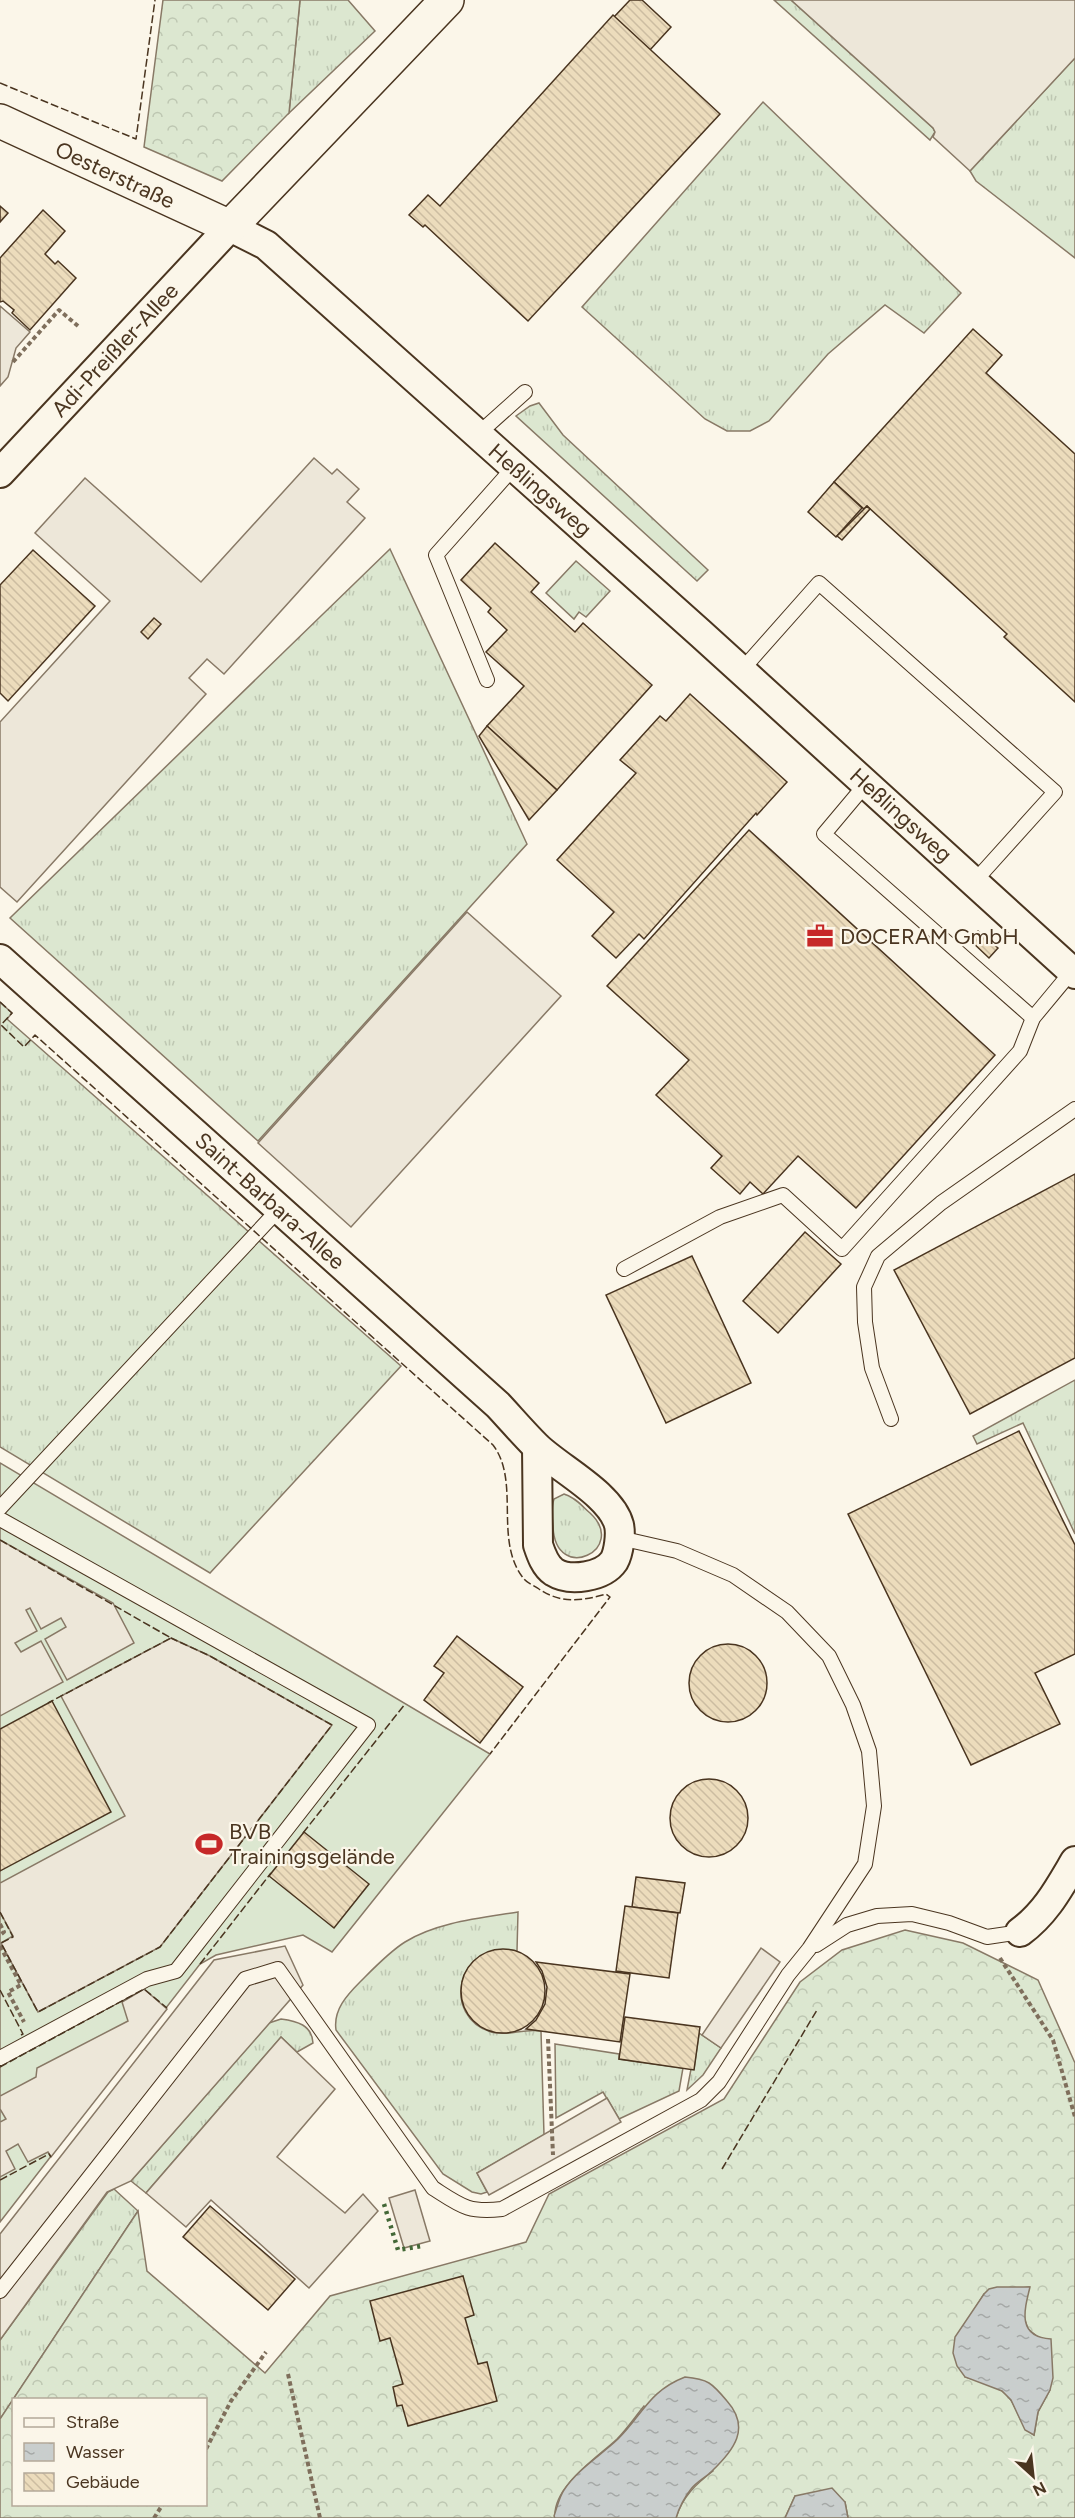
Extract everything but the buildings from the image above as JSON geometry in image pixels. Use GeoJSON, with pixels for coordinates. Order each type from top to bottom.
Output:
{"type":"FeatureCollection","features":[{"type":"Feature","properties":{"kind":"street"},"geometry":{"type":"LineString","coordinates":[[230,227],[447,0]]}},
{"type":"Feature","properties":{"kind":"street","name":"Oesterstraße"},"geometry":{"type":"LineString","coordinates":[[0,121],[230,227]]}},
{"type":"Feature","properties":{"kind":"street","name":"Heßlingsweg"},"geometry":{"type":"LineString","coordinates":[[230,227],[266,245],[1074,972]]}},
{"type":"Feature","properties":{"kind":"street","name":"Adi-Preißler-Allee"},"geometry":{"type":"LineString","coordinates":[[0,474],[230,227]]}},
{"type":"Feature","properties":{"kind":"street","name":"Saint-Barbara-Allee"},"geometry":{"type":"LineString","coordinates":[[0,959],[498,1405],[537,1447],[610,1507],[619,1523],[620,1538]]}},
{"type":"Feature","properties":{"kind":"street"},"geometry":{"type":"LineString","coordinates":[[537,1447],[538,1545],[543,1560],[554,1571],[568,1576],[586,1576],[614,1561],[620,1538]]}},
{"type":"Feature","properties":{"kind":"street"},"geometry":{"type":"LineString","coordinates":[[1020,1932],[1036,1920],[1048,1906],[1075,1861]]}},
{"type":"Feature","properties":{"kind":"lane"},"geometry":{"type":"LineString","coordinates":[[477,435],[525,392]]}},
{"type":"Feature","properties":{"kind":"lane"},"geometry":{"type":"LineString","coordinates":[[487,680],[436,555],[514,466]]}},
{"type":"Feature","properties":{"kind":"lane"},"geometry":{"type":"LineString","coordinates":[[741,671],[819,583],[1055,792],[974,882]]}},
{"type":"Feature","properties":{"kind":"lane"},"geometry":{"type":"LineString","coordinates":[[866,784],[824,834],[1033,1018]]}},
{"type":"Feature","properties":{"kind":"lane"},"geometry":{"type":"LineString","coordinates":[[624,1269],[720,1217],[783,1195],[842,1249],[1020,1051],[1033,1018],[1074,972]]}},
{"type":"Feature","properties":{"kind":"lane"},"geometry":{"type":"LineString","coordinates":[[891,1419],[873,1368],[865,1322],[864,1287],[878,1256],[941,1203],[1075,1109]]}},
{"type":"Feature","properties":{"kind":"lane"},"geometry":{"type":"LineString","coordinates":[[0,1508],[279,1209]]}},
{"type":"Feature","properties":{"kind":"lane"},"geometry":{"type":"LineString","coordinates":[[0,1519],[368,1725],[177,1971],[147,1978],[0,2058]]}},
{"type":"Feature","properties":{"kind":"lane"},"geometry":{"type":"LineString","coordinates":[[0,2291],[245,1979],[278,1969],[433,2187],[456,2203],[479,2212],[502,2209],[701,2100],[719,2082],[788,1975],[809,1949],[865,1864],[874,1806],[868,1750],[853,1705],[829,1656],[787,1612],[733,1575],[677,1551],[620,1538]]}},
{"type":"Feature","properties":{"kind":"lane"},"geometry":{"type":"LineString","coordinates":[[809,1949],[847,1924],[877,1916],[912,1914],[949,1923],[987,1937],[1020,1932]]}},
{"type":"Feature","properties":{"kind":"path"},"geometry":{"type":"LineString","coordinates":[[13,362],[59,309],[78,327]]}},
{"type":"Feature","properties":{"kind":"path"},"geometry":{"type":"LineString","coordinates":[[0,1924],[4,1932],[0,1935]]}},
{"type":"Feature","properties":{"kind":"path"},"geometry":{"type":"LineString","coordinates":[[987,1937],[1053,2040],[1075,2117]]}},
{"type":"Feature","properties":{"kind":"path"},"geometry":{"type":"LineString","coordinates":[[0,1946],[21,1985],[8,1992],[34,2040]]}},
{"type":"Feature","properties":{"kind":"path"},"geometry":{"type":"LineString","coordinates":[[548,2039],[555,2180]]}},
{"type":"Feature","properties":{"kind":"path"},"geometry":{"type":"LineString","coordinates":[[207,2447],[231,2401],[266,2352]]}},
{"type":"Feature","properties":{"kind":"path"},"geometry":{"type":"LineString","coordinates":[[288,2374],[320,2518]]}},
{"type":"Feature","properties":{"kind":"green space"},"geometry":{"type":"Polygon","coordinates":[[[163,0],[300,0],[289,113],[222,181],[144,147],[163,0]]]}},
{"type":"Feature","properties":{"kind":"green space"},"geometry":{"type":"Polygon","coordinates":[[[300,0],[348,0],[375,31],[289,113],[300,0]]]}},
{"type":"Feature","properties":{"kind":"green space"},"geometry":{"type":"Polygon","coordinates":[[[774,0],[791,0],[933,128],[935,132],[930,140],[774,0]]]}},
{"type":"Feature","properties":{"kind":"green space"},"geometry":{"type":"Polygon","coordinates":[[[1075,58],[1075,258],[976,181],[970,171],[1075,58]]]}},
{"type":"Feature","properties":{"kind":"green space"},"geometry":{"type":"Polygon","coordinates":[[[763,102],[961,293],[924,333],[885,305],[828,354],[769,421],[750,431],[727,431],[705,419],[582,307],[763,102]]]}},
{"type":"Feature","properties":{"kind":"green space"},"geometry":{"type":"Polygon","coordinates":[[[539,403],[563,435],[708,570],[697,581],[516,416],[530,406],[539,403]]]}},
{"type":"Feature","properties":{"kind":"green space"},"geometry":{"type":"Polygon","coordinates":[[[390,549],[527,844],[258,1141],[10,918],[390,549]]]}},
{"type":"Feature","properties":{"kind":"green space"},"geometry":{"type":"Polygon","coordinates":[[[576,561],[610,591],[586,617],[579,612],[574,619],[546,593],[576,561]]]}},
{"type":"Feature","properties":{"kind":"green space"},"geometry":{"type":"Polygon","coordinates":[[[0,1002],[12,1013],[7,1019],[401,1366],[210,1573],[0,1447],[0,1002]]]}},
{"type":"Feature","properties":{"kind":"green space"},"geometry":{"type":"Polygon","coordinates":[[[1075,1380],[1075,1534],[1023,1423],[977,1444],[973,1436],[1075,1380]]]}},
{"type":"Feature","properties":{"kind":"green space","name":"BVB Trainingsgelände"},"geometry":{"type":"Polygon","coordinates":[[[0,1463],[490,1754],[332,1952],[303,1935],[216,1955],[200,1964],[0,2222],[0,1463]]]}},
{"type":"Feature","properties":{"kind":"green space"},"geometry":{"type":"Polygon","coordinates":[[[564,1494],[572,1497],[590,1513],[600,1526],[601,1539],[596,1549],[587,1555],[576,1558],[566,1554],[557,1545],[552,1506],[554,1499],[564,1494]]]}},
{"type":"Feature","properties":{"kind":"green space"},"geometry":{"type":"Polygon","coordinates":[[[518,1912],[517,1951],[496,1951],[479,1957],[468,1968],[462,1982],[461,1997],[466,2012],[475,2024],[491,2032],[503,2034],[541,2031],[544,2135],[477,2173],[487,2192],[481,2194],[472,2192],[443,2174],[336,2030],[336,2023],[339,2009],[350,1992],[382,1960],[405,1942],[445,1925],[518,1912]]]}},
{"type":"Feature","properties":{"kind":"green space"},"geometry":{"type":"Polygon","coordinates":[[[905,1930],[963,1943],[1038,1980],[1075,2063],[1075,2518],[848,2518],[845,2502],[795,2496],[785,2518],[676,2518],[690,2492],[713,2471],[644,2406],[617,2439],[568,2484],[556,2506],[555,2518],[0,2518],[0,2419],[12,2401],[12,2506],[207,2506],[207,2398],[14,2398],[138,2211],[147,2271],[265,2373],[330,2296],[526,2242],[549,2194],[724,2099],[800,1982],[842,1950],[905,1930]],[[1029,2287],[984,2294],[966,2323],[965,2377],[993,2385],[1007,2395],[1028,2431],[1034,2435],[1038,2412],[1050,2390],[1039,2338],[1028,2329],[1023,2314],[1029,2287]]]}},
{"type":"Feature","properties":{"kind":"green space"},"geometry":{"type":"Polygon","coordinates":[[[281,2019],[293,2021],[307,2028],[313,2043],[297,2052],[281,2037],[146,2193],[131,2181],[269,2023],[281,2019]]]}},
{"type":"Feature","properties":{"kind":"green space"},"geometry":{"type":"Polygon","coordinates":[[[699,2033],[721,2048],[703,2075],[687,2090],[691,2069],[694,2069],[699,2033]]]}},
{"type":"Feature","properties":{"kind":"green space"},"geometry":{"type":"Polygon","coordinates":[[[555,2044],[619,2054],[619,2059],[683,2068],[679,2091],[619,2119],[603,2092],[556,2118],[555,2044]]]}},
{"type":"Feature","properties":{"kind":"green space"},"geometry":{"type":"Polygon","coordinates":[[[114,2189],[138,2211],[0,2419],[0,2340],[108,2192],[114,2189]]]}},
{"type":"Feature","properties":{"kind":"shaded area"},"geometry":{"type":"Polygon","coordinates":[[[791,0],[1075,0],[1075,58],[970,171],[933,137],[935,132],[933,128],[791,0]]]}},
{"type":"Feature","properties":{"kind":"shaded area"},"geometry":{"type":"Polygon","coordinates":[[[0,306],[30,332],[16,348],[8,377],[0,386],[0,306]]]}},
{"type":"Feature","properties":{"kind":"shaded area"},"geometry":{"type":"Polygon","coordinates":[[[314,458],[332,474],[337,469],[359,489],[347,502],[365,518],[224,674],[207,659],[189,678],[206,694],[17,902],[0,887],[0,722],[110,601],[35,533],[85,478],[201,582],[314,458]]]}},
{"type":"Feature","properties":{"kind":"shaded area"},"geometry":{"type":"Polygon","coordinates":[[[467,912],[561,996],[351,1227],[258,1143],[467,912]]]}},
{"type":"Feature","properties":{"kind":"shaded area"},"geometry":{"type":"Polygon","coordinates":[[[0,1540],[113,1603],[134,1643],[67,1680],[45,1639],[66,1627],[61,1618],[41,1629],[30,1608],[26,1610],[37,1631],[15,1643],[21,1652],[41,1641],[63,1682],[0,1716],[0,1540]]]}},
{"type":"Feature","properties":{"kind":"shaded area"},"geometry":{"type":"Polygon","coordinates":[[[171,1638],[210,1656],[332,1725],[160,1947],[38,2012],[1,1943],[13,1936],[0,1912],[0,1883],[125,1816],[61,1696],[171,1638]]]}},
{"type":"Feature","properties":{"kind":"shaded area"},"geometry":{"type":"Polygon","coordinates":[[[285,1946],[303,1985],[131,2181],[107,2192],[0,2340],[0,2234],[214,1960],[285,1946]]]}},
{"type":"Feature","properties":{"kind":"shaded area"},"geometry":{"type":"Polygon","coordinates":[[[761,1948],[780,1962],[721,2048],[702,2035],[761,1948]]]}},
{"type":"Feature","properties":{"kind":"shaded area"},"geometry":{"type":"Polygon","coordinates":[[[144,1989],[167,2009],[51,2157],[48,2152],[28,2162],[18,2144],[6,2151],[15,2169],[0,2177],[0,2122],[6,2119],[0,2109],[0,2096],[36,2077],[37,2068],[128,2021],[122,2002],[144,1989]]]}},
{"type":"Feature","properties":{"kind":"shaded area"},"geometry":{"type":"Polygon","coordinates":[[[281,2037],[335,2089],[277,2157],[345,2213],[363,2194],[378,2211],[309,2288],[211,2200],[186,2227],[146,2193],[281,2037]]]}},
{"type":"Feature","properties":{"kind":"shaded area"},"geometry":{"type":"Polygon","coordinates":[[[607,2098],[621,2122],[489,2195],[477,2173],[607,2098]]]}},
{"type":"Feature","properties":{"kind":"shaded area"},"geometry":{"type":"Polygon","coordinates":[[[415,2190],[430,2241],[404,2248],[389,2198],[415,2190]]]}},
{"type":"Feature","properties":{"kind":"water"},"geometry":{"type":"Polygon","coordinates":[[[1030,2287],[1025,2313],[1028,2328],[1040,2337],[1051,2339],[1053,2378],[1050,2390],[1038,2412],[1034,2435],[1025,2430],[1011,2400],[1002,2391],[965,2377],[957,2366],[953,2353],[955,2337],[984,2294],[989,2289],[1030,2287]]]}},
{"type":"Feature","properties":{"kind":"water"},"geometry":{"type":"Polygon","coordinates":[[[685,2377],[709,2383],[717,2390],[734,2411],[739,2429],[733,2447],[712,2471],[695,2484],[682,2503],[676,2518],[555,2518],[559,2499],[570,2482],[627,2430],[655,2396],[685,2377]]]}},
{"type":"Feature","properties":{"kind":"water"},"geometry":{"type":"Polygon","coordinates":[[[832,2488],[845,2502],[848,2518],[785,2518],[795,2496],[832,2488]]]}},
{"type":"Feature","properties":{"kind":"hedge"},"geometry":{"type":"LineString","coordinates":[[384,2204],[398,2250],[421,2246]]}},
{"type":"Feature","properties":{"kind":"fence"},"geometry":{"type":"LineString","coordinates":[[0,83],[136,139],[155,0]]}},
{"type":"Feature","properties":{"kind":"fence"},"geometry":{"type":"LineString","coordinates":[[0,1002],[12,1013],[1,1025],[24,1047],[35,1035],[493,1445],[501,1460],[505,1476],[510,1547],[515,1564],[525,1580],[547,1594],[564,1599],[572,1600],[606,1594],[610,1597],[490,1754]]}},
{"type":"Feature","properties":{"kind":"fence"},"geometry":{"type":"LineString","coordinates":[[0,1540],[171,1638],[48,1703]]}},
{"type":"Feature","properties":{"kind":"fence"},"geometry":{"type":"LineString","coordinates":[[0,1912],[13,1937],[1,1943],[38,2012],[160,1947],[332,1725],[210,1656],[171,1638]]}},
{"type":"Feature","properties":{"kind":"fence"},"geometry":{"type":"LineString","coordinates":[[303,1833],[405,1704]]}},
{"type":"Feature","properties":{"kind":"fence"},"geometry":{"type":"LineString","coordinates":[[200,1964],[271,1873]]}},
{"type":"Feature","properties":{"kind":"fence"},"geometry":{"type":"LineString","coordinates":[[0,2067],[144,1989],[167,2008]]}},
{"type":"Feature","properties":{"kind":"fence"},"geometry":{"type":"LineString","coordinates":[[0,1990],[23,2034],[21,2035]]}},
{"type":"Feature","properties":{"kind":"fence"},"geometry":{"type":"LineString","coordinates":[[722,2169],[817,2010]]}},
{"type":"Feature","properties":{"kind":"fence"},"geometry":{"type":"LineString","coordinates":[[0,2180],[49,2154],[51,2157]]}},
{"type":"Feature","properties":{"kind":"place","name":"DOCERAM GmbH"},"geometry":{"type":"Point","coordinates":[820,936]}},
{"type":"Feature","properties":{"kind":"place","name":"BVB Trainingsgelände"},"geometry":{"type":"Point","coordinates":[209,1844]}}]}
